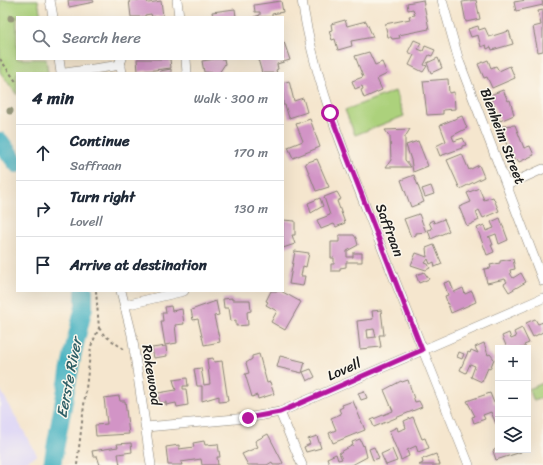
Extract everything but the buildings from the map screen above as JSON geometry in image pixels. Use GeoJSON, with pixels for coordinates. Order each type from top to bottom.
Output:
{"type":"FeatureCollection","features":[{"type":"Feature","properties":{"kind":"street"},"geometry":{"type":"LineString","coordinates":[[50,0],[52,16]]}},
{"type":"Feature","properties":{"kind":"street"},"geometry":{"type":"LineString","coordinates":[[177,0],[179,16]]}},
{"type":"Feature","properties":{"kind":"street","name":"Saffraan"},"geometry":{"type":"LineString","coordinates":[[302,0],[311,47],[330,113],[422,350],[469,465]]}},
{"type":"Feature","properties":{"kind":"street","name":"Blenheim Street"},"geometry":{"type":"LineString","coordinates":[[442,0],[459,61],[543,280]]}},
{"type":"Feature","properties":{"kind":"street"},"geometry":{"type":"LineString","coordinates":[[59,60],[61,72]]}},
{"type":"Feature","properties":{"kind":"street"},"geometry":{"type":"LineString","coordinates":[[186,60],[188,72]]}},
{"type":"Feature","properties":{"kind":"street"},"geometry":{"type":"LineString","coordinates":[[73,72],[121,66]]}},
{"type":"Feature","properties":{"kind":"street"},"geometry":{"type":"LineString","coordinates":[[507,185],[543,169]]}},
{"type":"Feature","properties":{"kind":"street","name":"Rokewood"},"geometry":{"type":"LineString","coordinates":[[121,292],[125,305],[146,427],[151,465]]}},
{"type":"Feature","properties":{"kind":"street"},"geometry":{"type":"LineString","coordinates":[[125,305],[180,292]]}},
{"type":"Feature","properties":{"kind":"street","name":"Lovell"},"geometry":{"type":"LineString","coordinates":[[146,427],[248,418],[280,412],[543,298]]}},
{"type":"Feature","properties":{"kind":"street"},"geometry":{"type":"LineString","coordinates":[[280,412],[302,465]]}},
{"type":"Feature","properties":{"kind":"path"},"geometry":{"type":"LineString","coordinates":[[0,59],[16,83]]}},
{"type":"Feature","properties":{"kind":"path"},"geometry":{"type":"LineString","coordinates":[[77,465],[92,346],[99,328],[96,292]]}},
{"type":"Feature","properties":{"kind":"path"},"geometry":{"type":"LineString","coordinates":[[99,328],[104,335],[115,344],[128,351]]}},
{"type":"Feature","properties":{"kind":"shaded area"},"geometry":{"type":"Polygon","coordinates":[[[0,389],[37,455],[24,463],[0,465],[0,389]]]}},
{"type":"Feature","properties":{"kind":"green space"},"geometry":{"type":"Polygon","coordinates":[[[0,0],[38,0],[41,16],[16,16],[16,60],[46,60],[48,72],[16,72],[16,94],[0,72],[0,0]]]}},
{"type":"Feature","properties":{"kind":"green space"},"geometry":{"type":"Polygon","coordinates":[[[395,91],[404,116],[355,135],[345,110],[395,91]]]}},
{"type":"Feature","properties":{"kind":"green space"},"geometry":{"type":"Polygon","coordinates":[[[543,383],[543,401],[541,398],[534,401],[531,394],[531,388],[543,383]]]}},
{"type":"Feature","properties":{"kind":"waterway","name":"Eerste River"},"geometry":{"type":"LineString","coordinates":[[0,141],[16,163]]}},
{"type":"Feature","properties":{"kind":"waterway","name":"Eerste River"},"geometry":{"type":"LineString","coordinates":[[52,465],[73,352],[84,307],[84,292]]}},
{"type":"Feature","properties":{"kind":"route"},"geometry":{"type":"LineString","coordinates":[[248,418],[280,412],[422,350],[330,113]]}}]}
